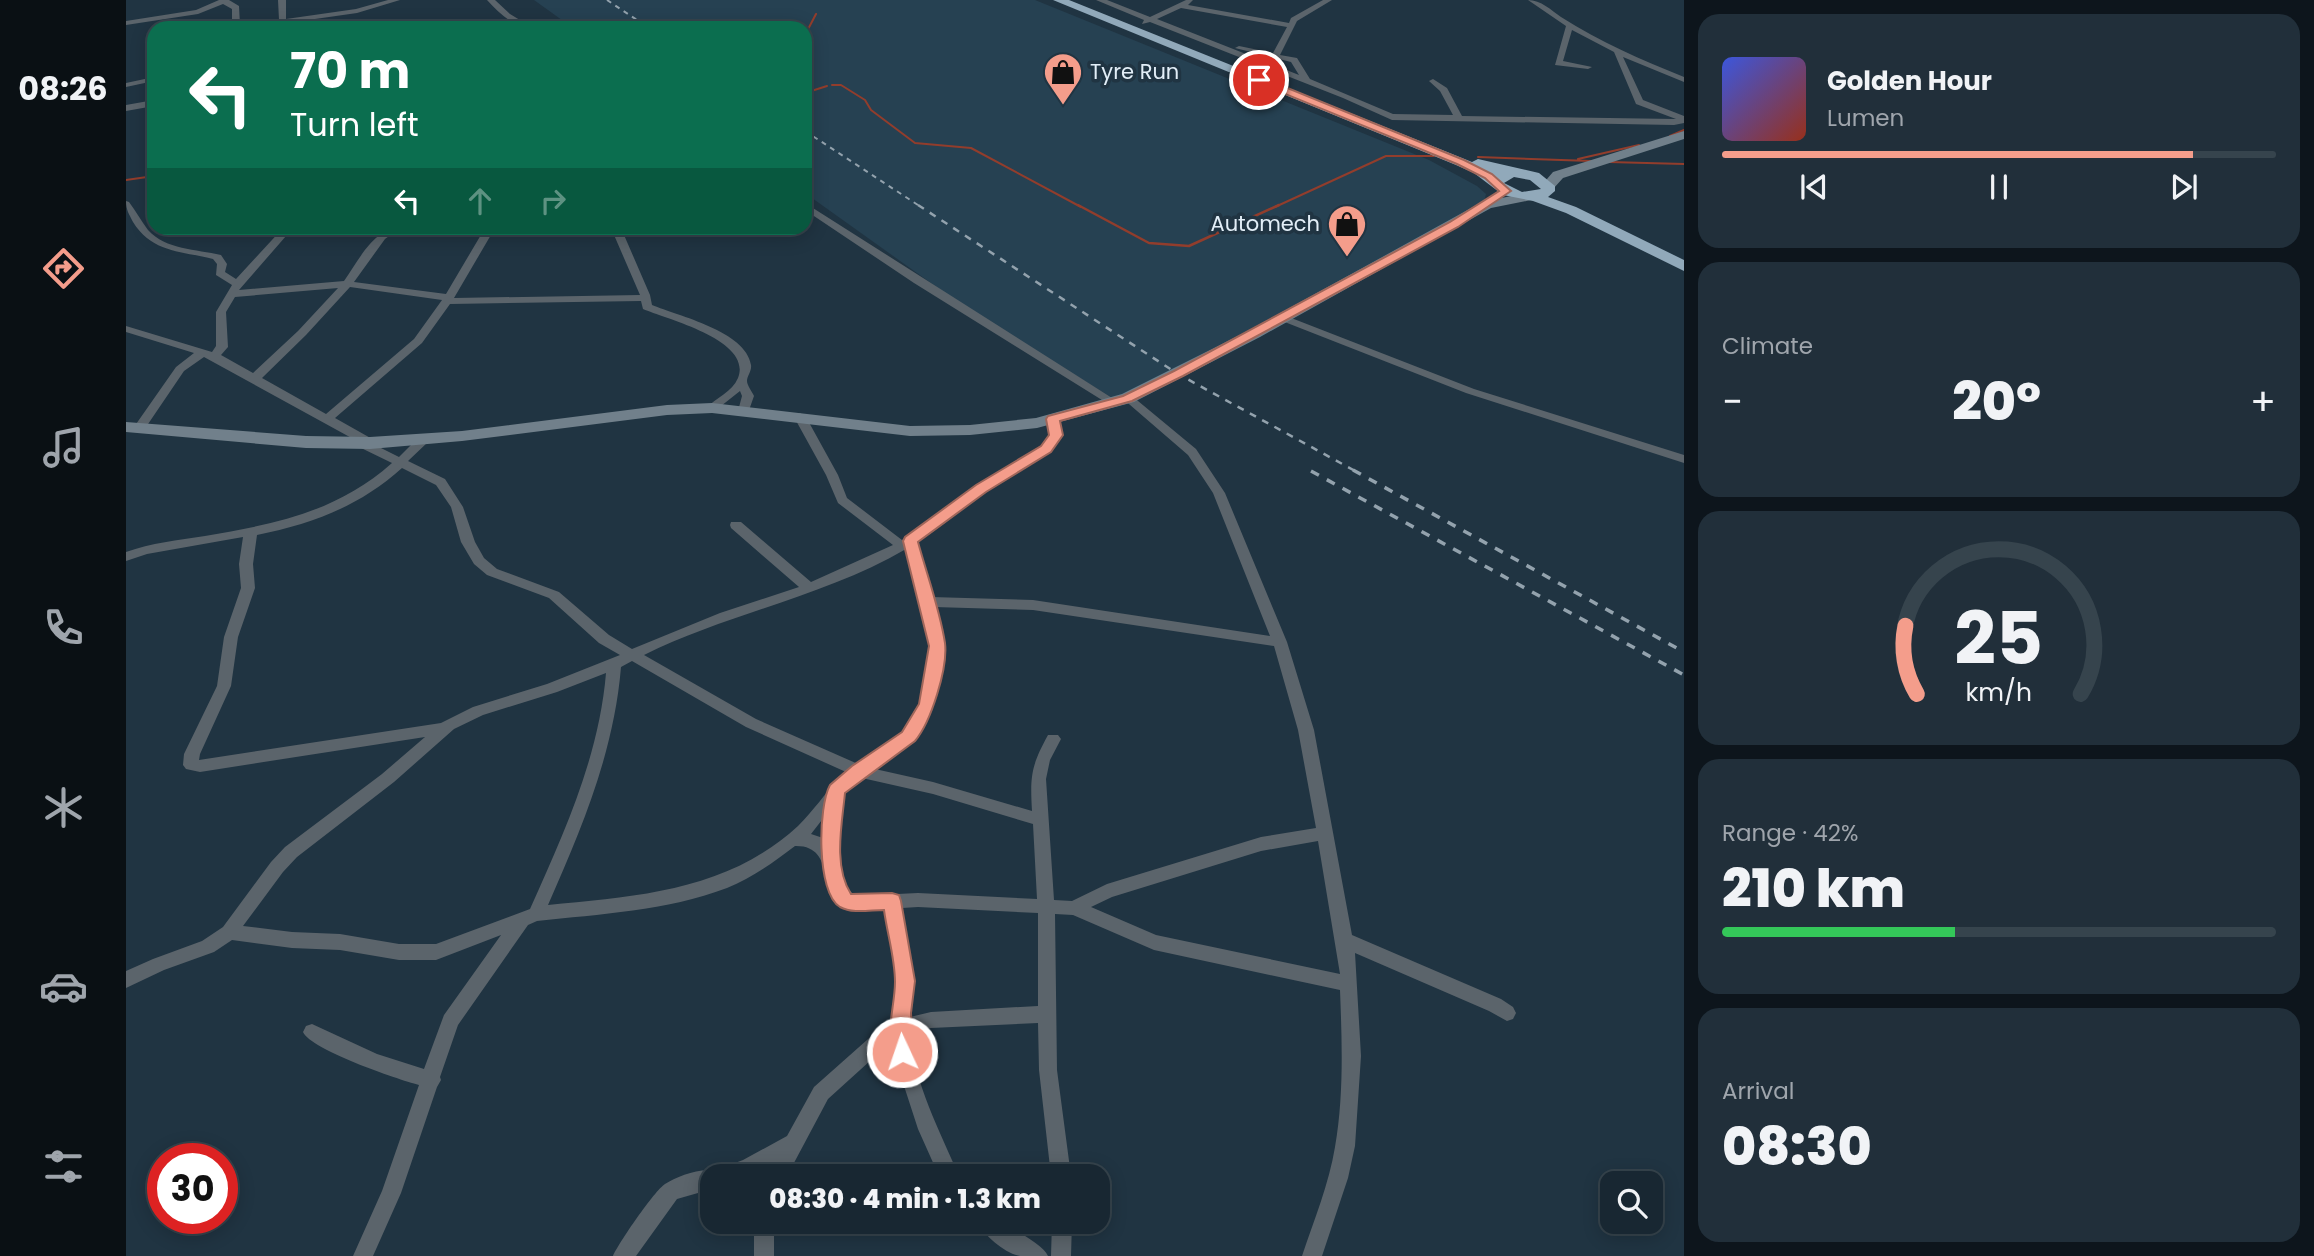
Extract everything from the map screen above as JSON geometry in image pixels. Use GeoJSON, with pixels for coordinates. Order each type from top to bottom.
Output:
{"type":"FeatureCollection","features":[{"type":"Feature","properties":{"kind":"highway"},"geometry":{"type":"LineString","coordinates":[[1059,0],[1466,159],[1541,179],[1565,201],[1684,259]]}},
{"type":"Feature","properties":{"kind":"highway"},"geometry":{"type":"LineString","coordinates":[[1074,0],[1259,80],[1270,93],[1304,98],[1461,162],[1479,170],[1501,188],[1572,210],[1684,266]]}},
{"type":"Feature","properties":{"kind":"highway"},"geometry":{"type":"LineString","coordinates":[[1501,188],[1499,177],[1519,174]]}},
{"type":"Feature","properties":{"kind":"highway"},"geometry":{"type":"LineString","coordinates":[[1530,197],[1546,194],[1549,187]]}},
{"type":"Feature","properties":{"kind":"street"},"geometry":{"type":"LineString","coordinates":[[282,0],[283,21]]}},
{"type":"Feature","properties":{"kind":"street"},"geometry":{"type":"LineString","coordinates":[[308,21],[396,0]]}},
{"type":"Feature","properties":{"kind":"street"},"geometry":{"type":"LineString","coordinates":[[491,0],[516,21]]}},
{"type":"Feature","properties":{"kind":"street"},"geometry":{"type":"LineString","coordinates":[[1100,0],[1392,117],[1684,119]]}},
{"type":"Feature","properties":{"kind":"street"},"geometry":{"type":"LineString","coordinates":[[1132,27],[1183,6],[1191,0]]}},
{"type":"Feature","properties":{"kind":"street"},"geometry":{"type":"LineString","coordinates":[[1276,55],[1289,26],[1301,14],[1328,0]]}},
{"type":"Feature","properties":{"kind":"street"},"geometry":{"type":"LineString","coordinates":[[1532,0],[1595,42],[1684,80]]}},
{"type":"Feature","properties":{"kind":"street"},"geometry":{"type":"LineString","coordinates":[[126,21],[181,16],[215,7],[225,1],[236,8],[237,21]]}},
{"type":"Feature","properties":{"kind":"street"},"geometry":{"type":"LineString","coordinates":[[1183,6],[1289,26]]}},
{"type":"Feature","properties":{"kind":"street"},"geometry":{"type":"LineString","coordinates":[[1569,27],[1558,63],[1588,67]]}},
{"type":"Feature","properties":{"kind":"street"},"geometry":{"type":"LineString","coordinates":[[1565,40],[1595,42]]}},
{"type":"Feature","properties":{"kind":"street"},"geometry":{"type":"LineString","coordinates":[[1203,41],[1296,61],[1307,81]]}},
{"type":"Feature","properties":{"kind":"street"},"geometry":{"type":"LineString","coordinates":[[1617,53],[1639,103],[1684,119]]}},
{"type":"Feature","properties":{"kind":"street"},"geometry":{"type":"LineString","coordinates":[[126,85],[147,80]]}},
{"type":"Feature","properties":{"kind":"street"},"geometry":{"type":"LineString","coordinates":[[1433,81],[1444,90],[1459,119]]}},
{"type":"Feature","properties":{"kind":"street"},"geometry":{"type":"LineString","coordinates":[[126,107],[147,104]]}},
{"type":"Feature","properties":{"kind":"street"},"geometry":{"type":"LineString","coordinates":[[1519,174],[1570,170],[1684,135]]}},
{"type":"Feature","properties":{"kind":"street"},"geometry":{"type":"LineString","coordinates":[[1549,187],[1551,180],[1570,170]]}},
{"type":"Feature","properties":{"kind":"street"},"geometry":{"type":"LineString","coordinates":[[1487,205],[1501,188]]}},
{"type":"Feature","properties":{"kind":"street"},"geometry":{"type":"LineString","coordinates":[[133,427],[306,442],[365,443],[424,439],[641,413],[712,408],[879,429],[940,431],[1003,427],[1053,419],[1121,401],[1487,205],[1530,197]]}},
{"type":"Feature","properties":{"kind":"street"},"geometry":{"type":"LineString","coordinates":[[126,204],[147,233]]}},
{"type":"Feature","properties":{"kind":"street"},"geometry":{"type":"LineString","coordinates":[[812,211],[929,288],[1172,433],[1204,468],[1219,493],[1280,642],[1306,730],[1344,940],[1352,1056],[1345,1146],[1338,1178],[1312,1256]]}},
{"type":"Feature","properties":{"kind":"street"},"geometry":{"type":"LineString","coordinates":[[149,235],[157,243],[177,251],[217,257],[222,264],[220,273],[234,289]]}},
{"type":"Feature","properties":{"kind":"street"},"geometry":{"type":"LineString","coordinates":[[133,427],[180,369],[222,347],[221,312],[234,289],[282,235]]}},
{"type":"Feature","properties":{"kind":"street"},"geometry":{"type":"LineString","coordinates":[[256,377],[302,333],[347,284],[384,235]]}},
{"type":"Feature","properties":{"kind":"street"},"geometry":{"type":"LineString","coordinates":[[328,418],[418,341],[448,299],[486,235]]}},
{"type":"Feature","properties":{"kind":"street"},"geometry":{"type":"LineString","coordinates":[[618,235],[646,298],[647,307],[675,316],[732,345],[745,357],[747,368],[742,382],[731,396],[712,408]]}},
{"type":"Feature","properties":{"kind":"street"},"geometry":{"type":"LineString","coordinates":[[234,289],[347,284],[448,299],[646,298]]}},
{"type":"Feature","properties":{"kind":"street"},"geometry":{"type":"LineString","coordinates":[[1281,317],[1470,391],[1684,459]]}},
{"type":"Feature","properties":{"kind":"street"},"geometry":{"type":"LineString","coordinates":[[126,329],[208,354],[256,377],[328,418],[400,464],[431,475],[448,490],[457,507],[468,542],[484,566],[492,572],[554,595],[604,639],[751,723],[858,771],[933,788],[1039,818]]}},
{"type":"Feature","properties":{"kind":"street"},"geometry":{"type":"LineString","coordinates":[[742,382],[748,396],[744,411]]}},
{"type":"Feature","properties":{"kind":"street"},"geometry":{"type":"LineString","coordinates":[[229,932],[422,953],[436,952],[529,917],[648,902],[723,882],[763,861],[794,839],[836,790],[916,728],[927,704],[937,646],[926,602],[906,543],[842,500],[832,475],[800,417]]}},
{"type":"Feature","properties":{"kind":"street"},"geometry":{"type":"LineString","coordinates":[[126,979],[215,944],[229,932],[291,852],[388,778],[442,729],[478,711],[552,688],[614,664],[658,642],[725,615],[809,588],[906,543],[971,495],[1046,449],[1056,435],[1053,419]]}},
{"type":"Feature","properties":{"kind":"street"},"geometry":{"type":"LineString","coordinates":[[126,557],[145,550],[288,523],[330,510],[400,464],[424,439]]}},
{"type":"Feature","properties":{"kind":"street"},"geometry":{"type":"LineString","coordinates":[[736,525],[809,588]]}},
{"type":"Feature","properties":{"kind":"street"},"geometry":{"type":"LineString","coordinates":[[251,530],[246,564],[248,588],[232,637],[224,686],[192,754],[191,765],[208,765],[414,731],[442,729]]}},
{"type":"Feature","properties":{"kind":"street"},"geometry":{"type":"LineString","coordinates":[[926,602],[1033,605],[1280,642]]}},
{"type":"Feature","properties":{"kind":"street"},"geometry":{"type":"LineString","coordinates":[[363,1256],[391,1193],[432,1080],[450,1021],[529,917],[569,837],[603,746],[613,700],[614,664]]}},
{"type":"Feature","properties":{"kind":"street"},"geometry":{"type":"LineString","coordinates":[[1053,739],[1042,760],[1038,779],[1046,905],[1048,1070],[1060,1164]]}},
{"type":"Feature","properties":{"kind":"street"},"geometry":{"type":"LineString","coordinates":[[836,790],[832,865],[835,886],[845,900],[853,903],[892,901],[1074,908],[1154,942],[1349,984]]}},
{"type":"Feature","properties":{"kind":"street"},"geometry":{"type":"LineString","coordinates":[[1074,908],[1107,891],[1261,844],[1326,833]]}},
{"type":"Feature","properties":{"kind":"street"},"geometry":{"type":"LineString","coordinates":[[794,839],[820,843],[832,865]]}},
{"type":"Feature","properties":{"kind":"street"},"geometry":{"type":"LineString","coordinates":[[892,901],[905,981],[900,1026],[902,1052],[928,1129],[944,1164]]}},
{"type":"Feature","properties":{"kind":"street"},"geometry":{"type":"LineString","coordinates":[[1344,940],[1495,1005],[1507,1013]]}},
{"type":"Feature","properties":{"kind":"street"},"geometry":{"type":"LineString","coordinates":[[782,1164],[821,1093],[891,1030],[941,1019],[1047,1014]]}},
{"type":"Feature","properties":{"kind":"street"},"geometry":{"type":"LineString","coordinates":[[312,1032],[376,1065],[432,1080]]}},
{"type":"Feature","properties":{"kind":"street"},"geometry":{"type":"LineString","coordinates":[[754,1164],[792,1143]]}},
{"type":"Feature","properties":{"kind":"street"},"geometry":{"type":"LineString","coordinates":[[623,1256],[670,1192],[700,1183]]}},
{"type":"Feature","properties":{"kind":"street"},"geometry":{"type":"LineString","coordinates":[[764,1234],[764,1256]]}},
{"type":"Feature","properties":{"kind":"street"},"geometry":{"type":"LineString","coordinates":[[1003,1234],[1038,1256]]}},
{"type":"Feature","properties":{"kind":"street"},"geometry":{"type":"LineString","coordinates":[[1061,1256],[1062,1234]]}},
{"type":"Feature","properties":{"kind":"shaded area"},"geometry":{"type":"Polygon","coordinates":[[[534,0],[1035,0],[1429,160],[1477,186],[1486,194],[1484,202],[1214,350],[1114,399],[966,308],[812,198],[812,21],[563,21],[534,0]]]}},
{"type":"Feature","properties":{"kind":"waterway"},"geometry":{"type":"LineString","coordinates":[[812,22],[816,14]]}},
{"type":"Feature","properties":{"kind":"waterway"},"geometry":{"type":"LineString","coordinates":[[832,85],[841,85],[865,100],[871,110],[915,143],[971,148],[1081,207]]}},
{"type":"Feature","properties":{"kind":"waterway"},"geometry":{"type":"LineString","coordinates":[[812,91],[827,86]]}},
{"type":"Feature","properties":{"kind":"waterway"},"geometry":{"type":"LineString","coordinates":[[1670,136],[1684,130]]}},
{"type":"Feature","properties":{"kind":"waterway"},"geometry":{"type":"LineString","coordinates":[[1578,159],[1639,145]]}},
{"type":"Feature","properties":{"kind":"waterway"},"geometry":{"type":"LineString","coordinates":[[1275,207],[1386,156],[1434,156]]}},
{"type":"Feature","properties":{"kind":"waterway"},"geometry":{"type":"LineString","coordinates":[[1478,157],[1591,161]]}},
{"type":"Feature","properties":{"kind":"waterway"},"geometry":{"type":"LineString","coordinates":[[1609,162],[1684,164]]}},
{"type":"Feature","properties":{"kind":"waterway"},"geometry":{"type":"LineString","coordinates":[[126,180],[147,177]]}},
{"type":"Feature","properties":{"kind":"waterway"},"geometry":{"type":"LineString","coordinates":[[1078,205],[1149,243],[1189,246],[1279,205]]}},
{"type":"Feature","properties":{"kind":"railway"},"geometry":{"type":"LineString","coordinates":[[607,0],[638,21]]}},
{"type":"Feature","properties":{"kind":"railway"},"geometry":{"type":"LineString","coordinates":[[812,136],[921,207]]}},
{"type":"Feature","properties":{"kind":"railway"},"geometry":{"type":"LineString","coordinates":[[918,205],[1178,374],[1357,472]]}},
{"type":"Feature","properties":{"kind":"railway"},"geometry":{"type":"LineString","coordinates":[[1353,470],[1684,652]]}},
{"type":"Feature","properties":{"kind":"railway"},"geometry":{"type":"LineString","coordinates":[[1311,471],[1684,675]]}},
{"type":"Feature","properties":{"kind":"place","name":"Tyre Run"},"geometry":{"type":"Point","coordinates":[1063,106]}},
{"type":"Feature","properties":{"kind":"place","name":"Automech"},"geometry":{"type":"Point","coordinates":[1347,258]}},
{"type":"Feature","properties":{"kind":"route"},"geometry":{"type":"LineString","coordinates":[[902,1052],[900,1013],[905,981],[892,901],[853,903],[845,900],[835,886],[831,848],[836,790],[908,736],[916,728],[927,704],[934,673],[936,634],[910,541],[961,502],[1034,459],[1046,449],[1056,435],[1053,419],[1128,398],[1178,374],[1454,225],[1505,191],[1479,170],[1259,80]]}}]}
